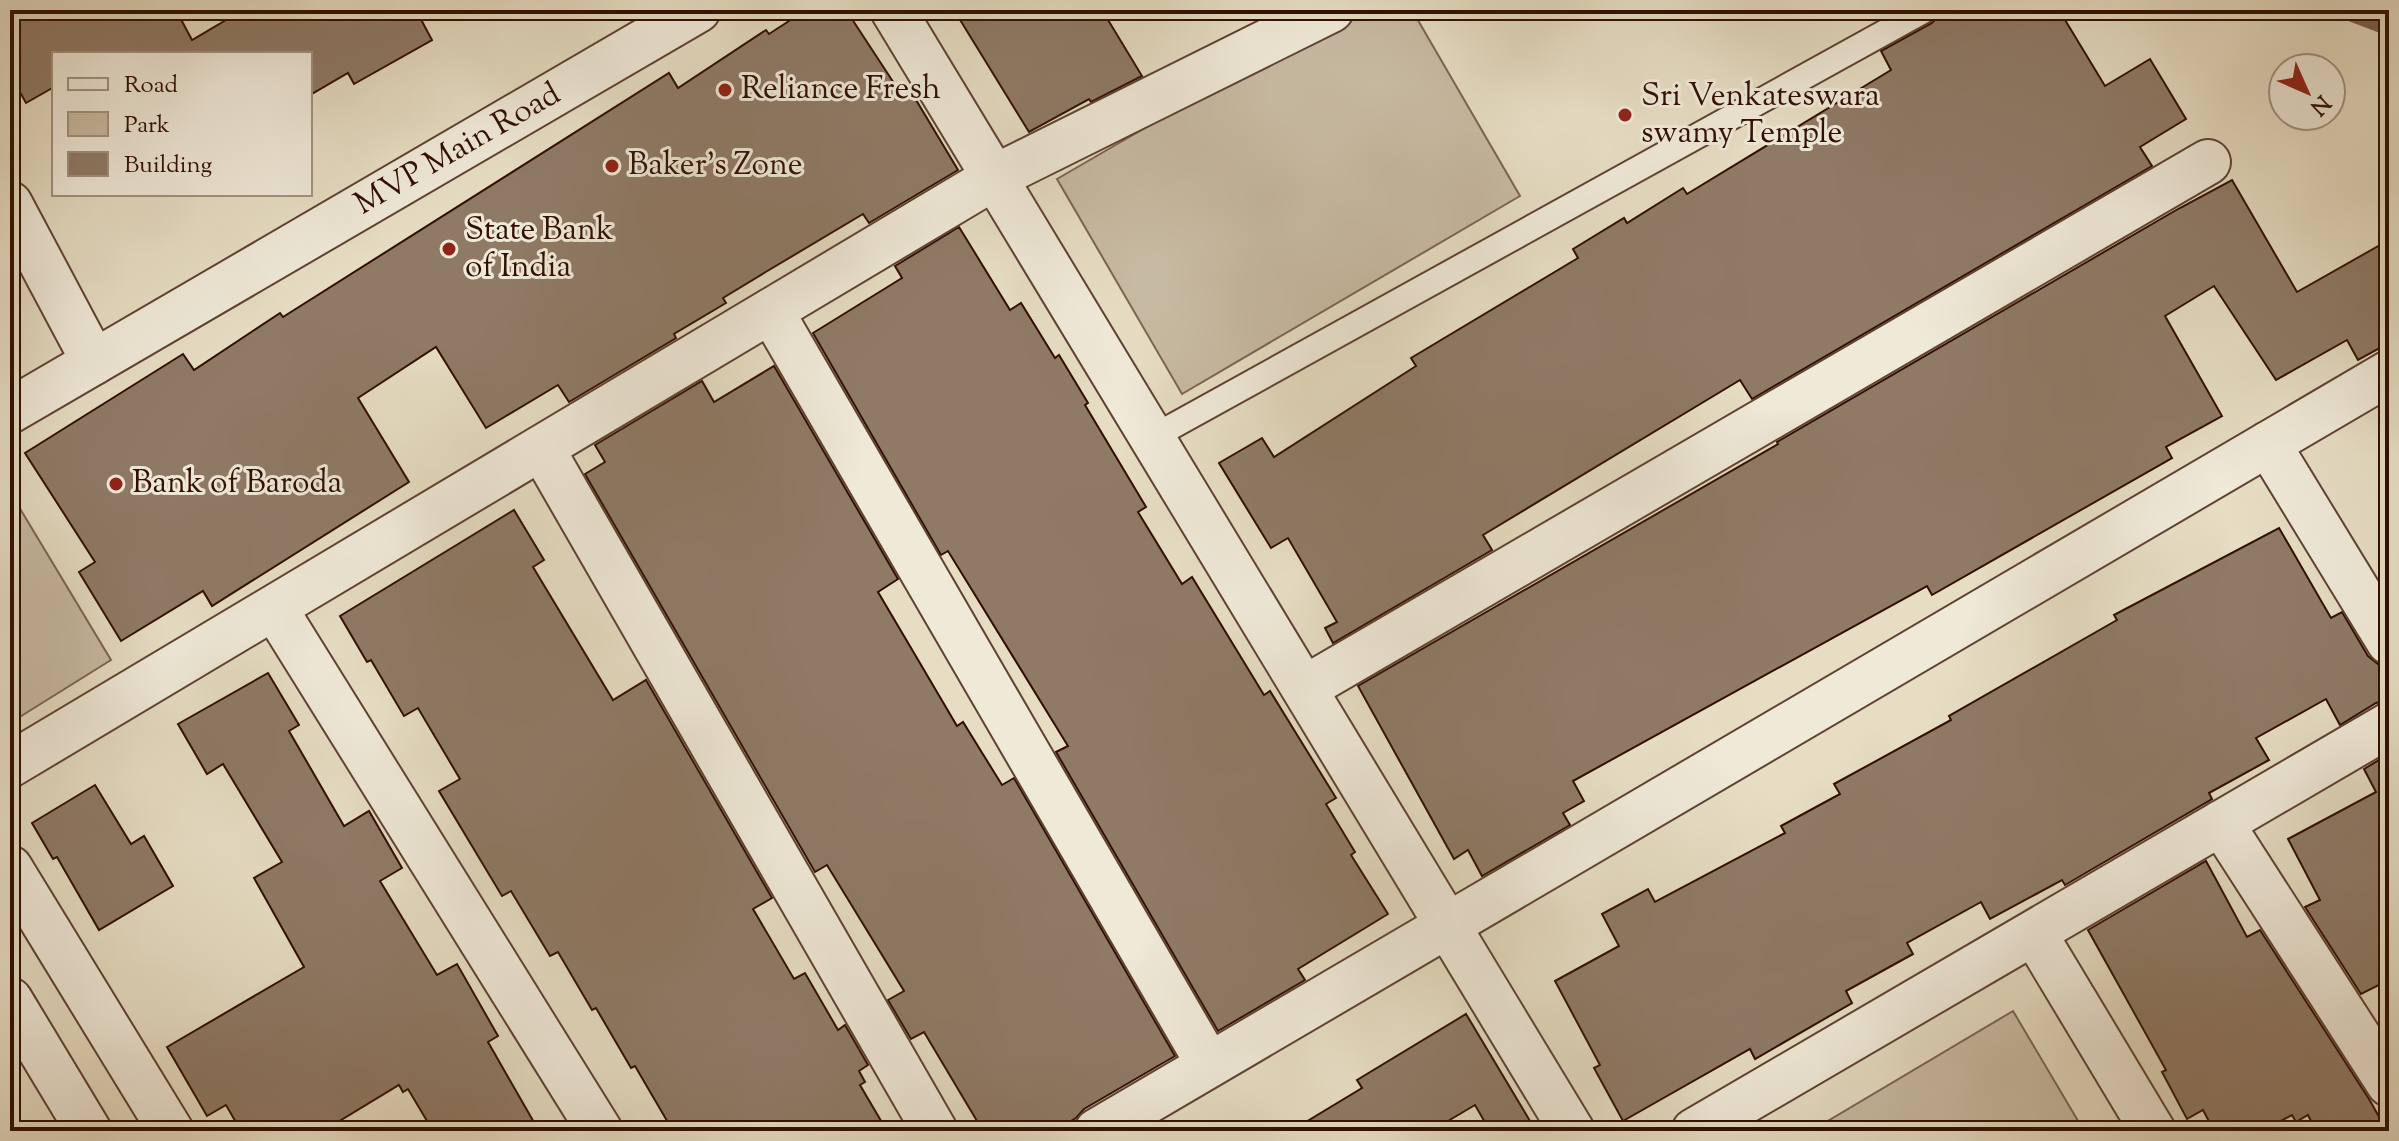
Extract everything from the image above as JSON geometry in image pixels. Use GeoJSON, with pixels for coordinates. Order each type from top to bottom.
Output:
{"type":"FeatureCollection","features":[{"type":"Feature","properties":{"kind":"street","name":"MVP Main Road"},"geometry":{"type":"LineString","coordinates":[[10,411],[698,10]]}},
{"type":"Feature","properties":{"kind":"street"},"geometry":{"type":"LineString","coordinates":[[893,10],[1572,1131]]}},
{"type":"Feature","properties":{"kind":"street"},"geometry":{"type":"LineString","coordinates":[[10,765],[995,177],[1331,10]]}},
{"type":"Feature","properties":{"kind":"street"},"geometry":{"type":"LineString","coordinates":[[1305,688],[2208,162]]}},
{"type":"Feature","properties":{"kind":"street"},"geometry":{"type":"LineString","coordinates":[[10,204],[94,362]]}},
{"type":"Feature","properties":{"kind":"street"},"geometry":{"type":"LineString","coordinates":[[771,311],[1209,1065]]}},
{"type":"Feature","properties":{"kind":"street"},"geometry":{"type":"LineString","coordinates":[[1097,1131],[2389,373]]}},
{"type":"Feature","properties":{"kind":"street"},"geometry":{"type":"LineString","coordinates":[[2268,444],[2389,642]]}},
{"type":"Feature","properties":{"kind":"street"},"geometry":{"type":"LineString","coordinates":[[542,449],[935,1131]]}},
{"type":"Feature","properties":{"kind":"street"},"geometry":{"type":"LineString","coordinates":[[275,609],[600,1131]]}},
{"type":"Feature","properties":{"kind":"street"},"geometry":{"type":"LineString","coordinates":[[1694,1131],[2389,725]]}},
{"type":"Feature","properties":{"kind":"street"},"geometry":{"type":"LineString","coordinates":[[2221,823],[2389,1084]]}},
{"type":"Feature","properties":{"kind":"street"},"geometry":{"type":"LineString","coordinates":[[10,868],[171,1131]]}},
{"type":"Feature","properties":{"kind":"street"},"geometry":{"type":"LineString","coordinates":[[2034,933],[2153,1131]]}},
{"type":"Feature","properties":{"kind":"street"},"geometry":{"type":"LineString","coordinates":[[10,1000],[89,1131]]}},
{"type":"Feature","properties":{"kind":"lane"},"geometry":{"type":"LineString","coordinates":[[1153,437],[1925,10]]}},
{"type":"Feature","properties":{"kind":"green space"},"geometry":{"type":"Polygon","coordinates":[[[1348,10],[1412,10],[1520,196],[1182,394],[1057,179],[1348,10]]]}},
{"type":"Feature","properties":{"kind":"green space"},"geometry":{"type":"Polygon","coordinates":[[[10,492],[111,660],[10,723],[10,492]]]}},
{"type":"Feature","properties":{"kind":"green space"},"geometry":{"type":"Polygon","coordinates":[[[2013,1011],[2084,1131],[1811,1131],[2013,1011]]]}},
{"type":"Feature","properties":{"kind":"building"},"geometry":{"type":"Polygon","coordinates":[[[10,10],[176,10],[192,40],[243,10],[416,10],[432,40],[354,84],[348,73],[312,94],[312,52],[52,52],[52,88],[26,103],[10,74],[10,10]]]}},
{"type":"Feature","properties":{"kind":"building"},"geometry":{"type":"Polygon","coordinates":[[[806,10],[846,10],[905,100],[913,95],[958,170],[869,223],[863,214],[764,273],[723,298],[726,303],[674,334],[676,338],[569,402],[558,385],[486,428],[436,347],[358,398],[409,482],[212,606],[203,591],[121,641],[79,572],[95,562],[25,453],[183,354],[194,370],[280,313],[283,317],[669,73],[678,88],[766,30],[769,34],[806,10]]]}},
{"type":"Feature","properties":{"kind":"building"},"geometry":{"type":"Polygon","coordinates":[[[954,10],[1102,10],[1142,76],[1091,102],[1089,99],[1029,132],[954,10]]]}},
{"type":"Feature","properties":{"kind":"building"},"geometry":{"type":"Polygon","coordinates":[[[1940,10],[2059,10],[2105,86],[2150,59],[2186,119],[2140,147],[2152,166],[1752,399],[1740,380],[1483,535],[1492,550],[1333,643],[1325,628],[1337,622],[1288,538],[1271,548],[1219,463],[1262,438],[1274,457],[1416,366],[1411,358],[1578,258],[1573,249],[1624,218],[1627,223],[1683,188],[1687,194],[1891,70],[1881,51],[1932,23],[1940,10]]]}},
{"type":"Feature","properties":{"kind":"building"},"geometry":{"type":"Polygon","coordinates":[[[2232,180],[2297,292],[2389,240],[2389,343],[2358,360],[2347,340],[2276,380],[2214,286],[2165,316],[2222,416],[2166,447],[2172,458],[1932,595],[1927,586],[1573,781],[1584,801],[1563,813],[1570,825],[1482,876],[1468,850],[1454,859],[1358,686],[2232,180]]]}},
{"type":"Feature","properties":{"kind":"building"},"geometry":{"type":"Polygon","coordinates":[[[959,227],[1010,310],[1021,303],[1055,358],[1059,355],[1146,507],[1138,512],[1182,584],[1192,577],[1264,695],[1270,691],[1336,798],[1326,804],[1355,852],[1351,855],[1388,914],[1298,969],[1305,980],[1218,1031],[1056,752],[1068,746],[948,551],[941,555],[813,333],[902,278],[895,266],[959,227]]]}},
{"type":"Feature","properties":{"kind":"building"},"geometry":{"type":"Polygon","coordinates":[[[774,366],[898,579],[878,592],[957,726],[963,722],[1002,785],[1014,778],[1175,1056],[1084,1109],[1076,1118],[1054,1131],[983,1131],[924,1032],[911,1039],[888,1000],[904,991],[827,865],[815,872],[585,474],[605,462],[595,445],[702,381],[714,402],[774,366]]]}},
{"type":"Feature","properties":{"kind":"building"},"geometry":{"type":"Polygon","coordinates":[[[514,510],[544,560],[533,567],[613,700],[646,680],[772,898],[753,909],[794,979],[805,973],[838,1030],[845,1025],[868,1065],[859,1071],[865,1082],[860,1085],[887,1131],[673,1131],[635,1066],[631,1068],[558,952],[550,956],[511,891],[502,896],[439,791],[460,779],[418,708],[404,716],[340,616],[514,510]]]}},
{"type":"Feature","properties":{"kind":"building"},"geometry":{"type":"Polygon","coordinates":[[[2279,528],[2331,618],[2342,612],[2368,656],[2378,664],[2389,667],[2389,700],[2376,703],[2340,725],[2326,699],[2256,738],[2269,760],[2209,793],[2212,799],[2065,885],[2062,880],[1990,919],[1981,902],[1907,943],[1913,954],[1846,991],[1852,1003],[1755,1059],[1750,1049],[1623,1121],[1594,1068],[1600,1065],[1555,981],[1619,946],[1602,914],[1648,889],[1655,902],[1785,833],[1781,826],[1840,794],[1834,784],[1951,720],[1949,716],[2117,620],[2114,615],[2279,528]]]}},
{"type":"Feature","properties":{"kind":"building"},"geometry":{"type":"Polygon","coordinates":[[[268,673],[299,725],[289,731],[344,826],[369,811],[402,868],[380,881],[437,975],[457,964],[498,1036],[488,1042],[539,1131],[433,1131],[408,1089],[403,1092],[399,1085],[323,1131],[241,1131],[226,1105],[207,1116],[167,1047],[304,967],[254,878],[282,862],[223,764],[207,774],[178,724],[268,673]]]}},
{"type":"Feature","properties":{"kind":"building"},"geometry":{"type":"Polygon","coordinates":[[[2389,754],[2389,980],[2361,994],[2305,907],[2320,900],[2288,839],[2376,792],[2364,769],[2389,754]]]}},
{"type":"Feature","properties":{"kind":"building"},"geometry":{"type":"Polygon","coordinates":[[[95,785],[131,844],[144,836],[173,886],[99,930],[57,857],[53,859],[32,823],[95,785]]]}},
{"type":"Feature","properties":{"kind":"building"},"geometry":{"type":"Polygon","coordinates":[[[2206,861],[2247,937],[2260,930],[2387,1131],[2316,1131],[2308,1115],[2296,1122],[2292,1115],[2262,1131],[2214,1131],[2203,1110],[2187,1119],[2162,1072],[2166,1070],[2088,930],[2206,861]]]}},
{"type":"Feature","properties":{"kind":"building"},"geometry":{"type":"Polygon","coordinates":[[[1466,1014],[1536,1131],[1490,1131],[1475,1105],[1431,1131],[1291,1131],[1362,1088],[1357,1080],[1466,1014]]]}},
{"type":"Feature","properties":{"kind":"waterway"},"geometry":{"type":"LineString","coordinates":[[2339,10],[2389,29]]}},
{"type":"Feature","properties":{"kind":"place","name":"Reliance Fresh"},"geometry":{"type":"Point","coordinates":[725,90]}},
{"type":"Feature","properties":{"kind":"place","name":"Sri Venkateswara swamy Temple"},"geometry":{"type":"Point","coordinates":[1625,115]}},
{"type":"Feature","properties":{"kind":"place","name":"Baker's Zone"},"geometry":{"type":"Point","coordinates":[612,166]}},
{"type":"Feature","properties":{"kind":"place","name":"State Bank of India"},"geometry":{"type":"Point","coordinates":[449,249]}},
{"type":"Feature","properties":{"kind":"place","name":"Bank of Baroda"},"geometry":{"type":"Point","coordinates":[116,484]}}]}
